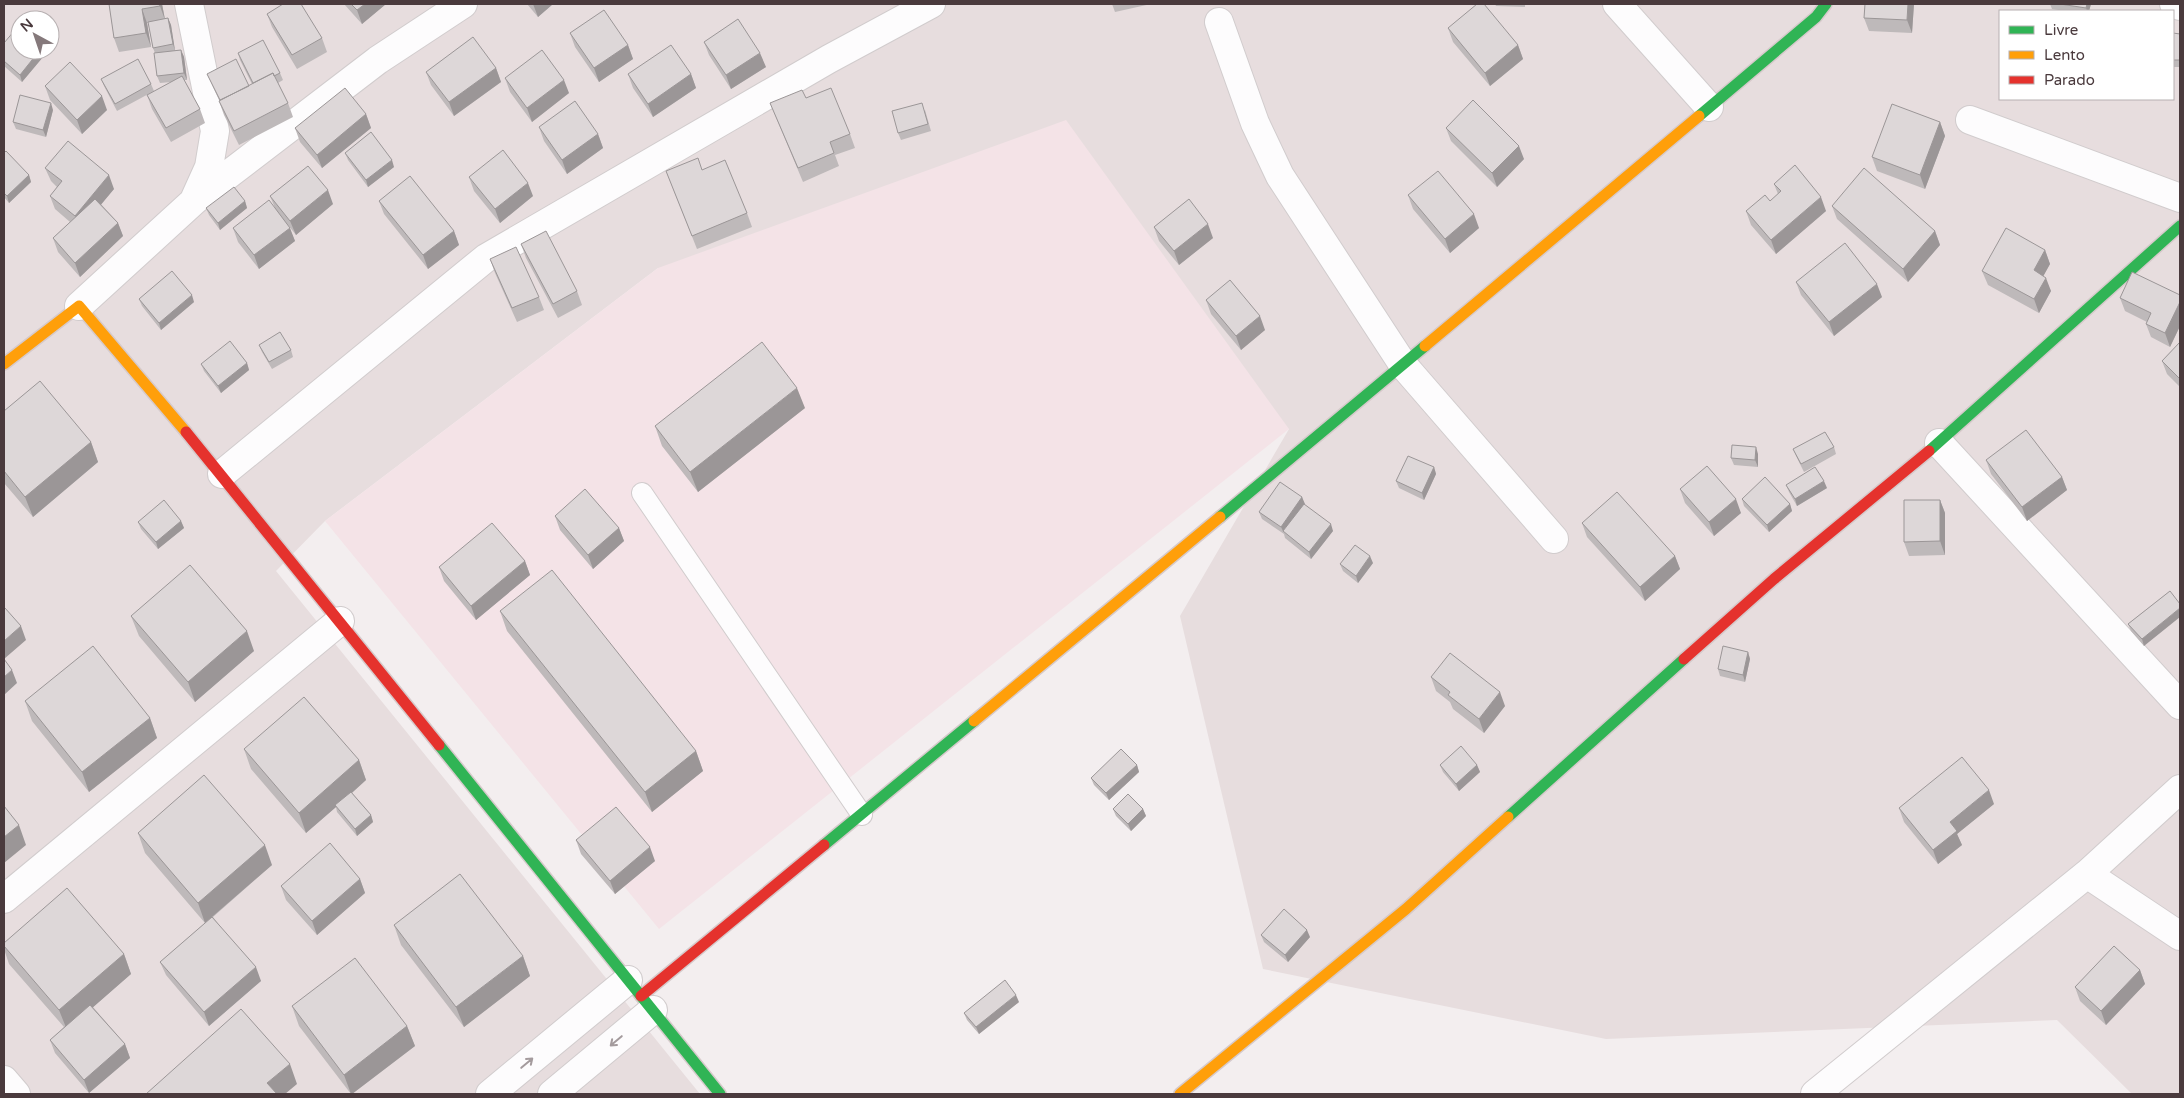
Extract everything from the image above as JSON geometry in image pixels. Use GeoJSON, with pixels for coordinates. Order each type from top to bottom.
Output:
{"type":"FeatureCollection","features":[{"type":"Feature","properties":{"kind":"street"},"geometry":{"type":"LineString","coordinates":[[188,4],[215,131],[209,167],[195,200]]}},
{"type":"Feature","properties":{"kind":"street"},"geometry":{"type":"LineString","coordinates":[[4,364],[79,306],[195,200],[378,60],[463,4]]}},
{"type":"Feature","properties":{"kind":"street"},"geometry":{"type":"LineString","coordinates":[[222,474],[486,258],[829,59],[931,4]]}},
{"type":"Feature","properties":{"kind":"street"},"geometry":{"type":"LineString","coordinates":[[1617,4],[1709,108]]}},
{"type":"Feature","properties":{"kind":"street"},"geometry":{"type":"LineString","coordinates":[[490,1094],[640,995],[862,815],[1404,366],[1816,17],[1826,4]]}},
{"type":"Feature","properties":{"kind":"street"},"geometry":{"type":"LineString","coordinates":[[2174,4],[2180,6]]}},
{"type":"Feature","properties":{"kind":"street"},"geometry":{"type":"LineString","coordinates":[[1219,22],[1255,123],[1280,176],[1404,366],[1554,540]]}},
{"type":"Feature","properties":{"kind":"street"},"geometry":{"type":"LineString","coordinates":[[1970,120],[2180,198]]}},
{"type":"Feature","properties":{"kind":"street"},"geometry":{"type":"LineString","coordinates":[[1180,1094],[1406,909],[1774,579],[1939,443],[2180,226]]}},
{"type":"Feature","properties":{"kind":"street"},"geometry":{"type":"LineString","coordinates":[[79,306],[222,474],[720,1094]]}},
{"type":"Feature","properties":{"kind":"street"},"geometry":{"type":"LineString","coordinates":[[1939,443],[2180,705]]}},
{"type":"Feature","properties":{"kind":"street"},"geometry":{"type":"LineString","coordinates":[[4,898],[340,621]]}},
{"type":"Feature","properties":{"kind":"street"},"geometry":{"type":"LineString","coordinates":[[1815,1094],[2087,874],[2180,789]]}},
{"type":"Feature","properties":{"kind":"street"},"geometry":{"type":"LineString","coordinates":[[2087,874],[2180,936]]}},
{"type":"Feature","properties":{"kind":"street"},"geometry":{"type":"LineString","coordinates":[[552,1094],[640,995]]}},
{"type":"Feature","properties":{"kind":"street"},"geometry":{"type":"LineString","coordinates":[[4,1080],[16,1094]]}},
{"type":"Feature","properties":{"kind":"lane"},"geometry":{"type":"LineString","coordinates":[[642,493],[862,815]]}},
{"type":"Feature","properties":{"kind":"shaded area"},"geometry":{"type":"Polygon","coordinates":[[[4,4],[2180,4],[2180,1094],[2132,1094],[2057,1020],[1606,1039],[1263,969],[1180,616],[1289,429],[658,268],[325,521],[276,571],[700,1094],[4,1094],[4,4]]]}},
{"type":"Feature","properties":{"kind":"shaded area"},"geometry":{"type":"Polygon","coordinates":[[[1066,120],[1289,429],[659,929],[325,521],[658,268],[1066,120]]]}},
{"type":"Feature","properties":{"kind":"building"},"geometry":{"type":"Polygon","coordinates":[[[109,4],[159,4],[160,6],[142,9],[146,33],[114,38],[109,4]]]}},
{"type":"Feature","properties":{"kind":"building"},"geometry":{"type":"Polygon","coordinates":[[[283,4],[301,4],[322,38],[292,55],[267,14],[283,4]]]}},
{"type":"Feature","properties":{"kind":"building"},"geometry":{"type":"Polygon","coordinates":[[[351,4],[365,4],[357,10],[351,4]]]}},
{"type":"Feature","properties":{"kind":"building"},"geometry":{"type":"Polygon","coordinates":[[[1477,4],[1484,4],[1518,45],[1485,73],[1448,28],[1477,4]]]}},
{"type":"Feature","properties":{"kind":"building"},"geometry":{"type":"Polygon","coordinates":[[[1865,4],[1908,4],[1907,20],[1864,18],[1865,4]]]}},
{"type":"Feature","properties":{"kind":"building"},"geometry":{"type":"Polygon","coordinates":[[[2060,4],[2087,4],[2086,8],[2060,4]]]}},
{"type":"Feature","properties":{"kind":"building"},"geometry":{"type":"Polygon","coordinates":[[[604,10],[628,45],[594,68],[570,33],[604,10]]]}},
{"type":"Feature","properties":{"kind":"building"},"geometry":{"type":"Polygon","coordinates":[[[168,18],[173,44],[153,48],[148,22],[168,18]]]}},
{"type":"Feature","properties":{"kind":"building"},"geometry":{"type":"Polygon","coordinates":[[[738,19],[760,53],[726,75],[704,42],[738,19]]]}},
{"type":"Feature","properties":{"kind":"building"},"geometry":{"type":"Polygon","coordinates":[[[2174,33],[2180,34],[2180,60],[2174,60],[2174,33]]]}},
{"type":"Feature","properties":{"kind":"building"},"geometry":{"type":"Polygon","coordinates":[[[10,36],[10,60],[32,60],[20,75],[4,61],[4,43],[10,36]]]}},
{"type":"Feature","properties":{"kind":"building"},"geometry":{"type":"Polygon","coordinates":[[[473,37],[496,68],[449,102],[426,72],[473,37]]]}},
{"type":"Feature","properties":{"kind":"building"},"geometry":{"type":"Polygon","coordinates":[[[263,40],[280,73],[274,76],[273,73],[253,83],[238,53],[263,40]]]}},
{"type":"Feature","properties":{"kind":"building"},"geometry":{"type":"Polygon","coordinates":[[[671,45],[691,74],[648,104],[628,74],[671,45]]]}},
{"type":"Feature","properties":{"kind":"building"},"geometry":{"type":"Polygon","coordinates":[[[181,50],[184,73],[157,76],[154,53],[181,50]]]}},
{"type":"Feature","properties":{"kind":"building"},"geometry":{"type":"Polygon","coordinates":[[[542,50],[564,80],[527,108],[505,78],[542,50]]]}},
{"type":"Feature","properties":{"kind":"building"},"geometry":{"type":"Polygon","coordinates":[[[138,59],[151,84],[115,104],[101,79],[138,59]]]}},
{"type":"Feature","properties":{"kind":"building"},"geometry":{"type":"Polygon","coordinates":[[[236,59],[249,86],[220,100],[207,74],[236,59]]]}},
{"type":"Feature","properties":{"kind":"building"},"geometry":{"type":"Polygon","coordinates":[[[70,62],[102,96],[77,120],[45,86],[70,62]]]}},
{"type":"Feature","properties":{"kind":"building"},"geometry":{"type":"Polygon","coordinates":[[[273,73],[288,103],[234,131],[219,101],[273,73]]]}},
{"type":"Feature","properties":{"kind":"building"},"geometry":{"type":"Polygon","coordinates":[[[182,76],[200,109],[166,128],[147,95],[182,76]]]}},
{"type":"Feature","properties":{"kind":"building"},"geometry":{"type":"Polygon","coordinates":[[[345,88],[366,114],[317,155],[295,128],[345,88]]]}},
{"type":"Feature","properties":{"kind":"building"},"geometry":{"type":"Polygon","coordinates":[[[831,88],[850,134],[830,142],[834,153],[798,168],[770,103],[802,90],[806,98],[831,88]]]}},
{"type":"Feature","properties":{"kind":"building"},"geometry":{"type":"Polygon","coordinates":[[[20,95],[51,103],[43,130],[13,122],[20,95]]]}},
{"type":"Feature","properties":{"kind":"building"},"geometry":{"type":"Polygon","coordinates":[[[1473,100],[1519,146],[1492,173],[1446,128],[1473,100]]]}},
{"type":"Feature","properties":{"kind":"building"},"geometry":{"type":"Polygon","coordinates":[[[575,101],[598,134],[562,160],[539,127],[575,101]]]}},
{"type":"Feature","properties":{"kind":"building"},"geometry":{"type":"Polygon","coordinates":[[[922,103],[928,124],[898,133],[892,111],[922,103]]]}},
{"type":"Feature","properties":{"kind":"building"},"geometry":{"type":"Polygon","coordinates":[[[1892,104],[1940,122],[1920,175],[1872,157],[1892,104]]]}},
{"type":"Feature","properties":{"kind":"building"},"geometry":{"type":"Polygon","coordinates":[[[371,132],[392,160],[366,180],[345,153],[371,132]]]}},
{"type":"Feature","properties":{"kind":"building"},"geometry":{"type":"Polygon","coordinates":[[[68,141],[109,175],[75,216],[50,196],[62,181],[45,168],[68,141]]]}},
{"type":"Feature","properties":{"kind":"building"},"geometry":{"type":"Polygon","coordinates":[[[503,150],[528,183],[495,209],[469,177],[503,150]]]}},
{"type":"Feature","properties":{"kind":"building"},"geometry":{"type":"Polygon","coordinates":[[[6,151],[29,175],[7,196],[4,193],[4,153],[6,151]]]}},
{"type":"Feature","properties":{"kind":"building"},"geometry":{"type":"Polygon","coordinates":[[[698,158],[702,170],[725,160],[747,213],[692,236],[666,171],[698,158]]]}},
{"type":"Feature","properties":{"kind":"building"},"geometry":{"type":"Polygon","coordinates":[[[1795,165],[1821,197],[1771,240],[1746,211],[1765,195],[1770,201],[1781,191],[1774,184],[1795,165]]]}},
{"type":"Feature","properties":{"kind":"building"},"geometry":{"type":"Polygon","coordinates":[[[308,166],[328,190],[290,221],[270,196],[308,166]]]}},
{"type":"Feature","properties":{"kind":"building"},"geometry":{"type":"Polygon","coordinates":[[[1864,168],[1935,231],[1903,269],[1832,206],[1864,168]]]}},
{"type":"Feature","properties":{"kind":"building"},"geometry":{"type":"Polygon","coordinates":[[[1438,171],[1474,214],[1445,239],[1408,195],[1438,171]]]}},
{"type":"Feature","properties":{"kind":"building"},"geometry":{"type":"Polygon","coordinates":[[[410,176],[454,231],[423,255],[379,201],[410,176]]]}},
{"type":"Feature","properties":{"kind":"building"},"geometry":{"type":"Polygon","coordinates":[[[234,187],[245,201],[218,223],[206,208],[234,187]]]}},
{"type":"Feature","properties":{"kind":"building"},"geometry":{"type":"Polygon","coordinates":[[[95,199],[118,223],[75,263],[53,238],[95,199]]]}},
{"type":"Feature","properties":{"kind":"building"},"geometry":{"type":"Polygon","coordinates":[[[1189,199],[1208,224],[1174,251],[1154,227],[1189,199]]]}},
{"type":"Feature","properties":{"kind":"building"},"geometry":{"type":"Polygon","coordinates":[[[269,200],[290,228],[254,255],[233,228],[269,200]]]}},
{"type":"Feature","properties":{"kind":"building"},"geometry":{"type":"Polygon","coordinates":[[[2006,228],[2045,250],[2034,270],[2046,278],[2034,299],[1982,271],[2006,228]]]}},
{"type":"Feature","properties":{"kind":"building"},"geometry":{"type":"Polygon","coordinates":[[[546,231],[577,291],[553,304],[521,244],[546,231]]]}},
{"type":"Feature","properties":{"kind":"building"},"geometry":{"type":"Polygon","coordinates":[[[1845,243],[1877,284],[1829,322],[1796,282],[1845,243]]]}},
{"type":"Feature","properties":{"kind":"building"},"geometry":{"type":"Polygon","coordinates":[[[516,247],[539,297],[512,308],[490,259],[516,247]]]}},
{"type":"Feature","properties":{"kind":"building"},"geometry":{"type":"Polygon","coordinates":[[[172,271],[192,295],[159,323],[139,299],[172,271]]]}},
{"type":"Feature","properties":{"kind":"building"},"geometry":{"type":"Polygon","coordinates":[[[2132,272],[2180,295],[2180,302],[2165,333],[2146,324],[2151,313],[2120,298],[2132,272]]]}},
{"type":"Feature","properties":{"kind":"building"},"geometry":{"type":"Polygon","coordinates":[[[1230,280],[1260,316],[1236,336],[1206,300],[1230,280]]]}},
{"type":"Feature","properties":{"kind":"building"},"geometry":{"type":"Polygon","coordinates":[[[280,332],[291,350],[269,362],[259,345],[280,332]]]}},
{"type":"Feature","properties":{"kind":"building"},"geometry":{"type":"Polygon","coordinates":[[[230,341],[247,363],[218,386],[201,364],[230,341]]]}},
{"type":"Feature","properties":{"kind":"building"},"geometry":{"type":"Polygon","coordinates":[[[762,342],[797,388],[690,472],[655,426],[762,342]]]}},
{"type":"Feature","properties":{"kind":"building"},"geometry":{"type":"Polygon","coordinates":[[[2180,342],[2180,379],[2162,361],[2180,342]]]}},
{"type":"Feature","properties":{"kind":"building"},"geometry":{"type":"Polygon","coordinates":[[[40,381],[91,442],[25,497],[4,471],[4,411],[40,381]]]}},
{"type":"Feature","properties":{"kind":"building"},"geometry":{"type":"Polygon","coordinates":[[[2026,430],[2062,477],[2022,507],[1986,460],[2026,430]]]}},
{"type":"Feature","properties":{"kind":"building"},"geometry":{"type":"Polygon","coordinates":[[[1825,432],[1834,447],[1801,464],[1793,449],[1825,432]]]}},
{"type":"Feature","properties":{"kind":"building"},"geometry":{"type":"Polygon","coordinates":[[[1732,445],[1756,447],[1755,460],[1731,458],[1732,445]]]}},
{"type":"Feature","properties":{"kind":"building"},"geometry":{"type":"Polygon","coordinates":[[[1408,456],[1434,467],[1422,493],[1396,481],[1408,456]]]}},
{"type":"Feature","properties":{"kind":"building"},"geometry":{"type":"Polygon","coordinates":[[[1707,466],[1736,499],[1709,522],[1680,489],[1707,466]]]}},
{"type":"Feature","properties":{"kind":"building"},"geometry":{"type":"Polygon","coordinates":[[[1815,467],[1824,481],[1795,499],[1786,485],[1815,467]]]}},
{"type":"Feature","properties":{"kind":"building"},"geometry":{"type":"Polygon","coordinates":[[[1765,477],[1790,504],[1767,525],[1742,499],[1765,477]]]}},
{"type":"Feature","properties":{"kind":"building"},"geometry":{"type":"Polygon","coordinates":[[[1280,482],[1302,497],[1281,527],[1259,512],[1280,482]]]}},
{"type":"Feature","properties":{"kind":"building"},"geometry":{"type":"Polygon","coordinates":[[[585,489],[619,528],[588,555],[555,516],[585,489]]]}},
{"type":"Feature","properties":{"kind":"building"},"geometry":{"type":"Polygon","coordinates":[[[1617,492],[1675,556],[1640,587],[1582,523],[1617,492]]]}},
{"type":"Feature","properties":{"kind":"building"},"geometry":{"type":"Polygon","coordinates":[[[164,500],[181,521],[156,542],[138,522],[164,500]]]}},
{"type":"Feature","properties":{"kind":"building"},"geometry":{"type":"Polygon","coordinates":[[[1904,500],[1940,500],[1940,541],[1904,542],[1904,500]]]}},
{"type":"Feature","properties":{"kind":"building"},"geometry":{"type":"Polygon","coordinates":[[[1304,504],[1331,524],[1309,552],[1283,531],[1304,504]]]}},
{"type":"Feature","properties":{"kind":"building"},"geometry":{"type":"Polygon","coordinates":[[[492,523],[525,561],[471,606],[439,567],[492,523]]]}},
{"type":"Feature","properties":{"kind":"building"},"geometry":{"type":"Polygon","coordinates":[[[1355,545],[1370,556],[1356,576],[1340,564],[1355,545]]]}},
{"type":"Feature","properties":{"kind":"building"},"geometry":{"type":"Polygon","coordinates":[[[190,565],[247,631],[188,682],[131,616],[190,565]]]}},
{"type":"Feature","properties":{"kind":"building"},"geometry":{"type":"Polygon","coordinates":[[[552,570],[696,751],[645,792],[500,611],[552,570]]]}},
{"type":"Feature","properties":{"kind":"building"},"geometry":{"type":"Polygon","coordinates":[[[2170,591],[2180,604],[2180,608],[2142,639],[2128,624],[2170,591]]]}},
{"type":"Feature","properties":{"kind":"building"},"geometry":{"type":"Polygon","coordinates":[[[4,608],[21,626],[4,641],[4,608]]]}},
{"type":"Feature","properties":{"kind":"building"},"geometry":{"type":"Polygon","coordinates":[[[93,646],[150,718],[82,772],[25,701],[93,646]]]}},
{"type":"Feature","properties":{"kind":"building"},"geometry":{"type":"Polygon","coordinates":[[[1723,646],[1748,652],[1743,675],[1718,669],[1723,646]]]}},
{"type":"Feature","properties":{"kind":"building"},"geometry":{"type":"Polygon","coordinates":[[[1450,653],[1500,692],[1479,719],[1448,695],[1450,692],[1431,677],[1450,653]]]}},
{"type":"Feature","properties":{"kind":"building"},"geometry":{"type":"Polygon","coordinates":[[[4,659],[12,670],[4,677],[4,659]]]}},
{"type":"Feature","properties":{"kind":"building"},"geometry":{"type":"Polygon","coordinates":[[[304,697],[359,760],[299,813],[244,749],[304,697]]]}},
{"type":"Feature","properties":{"kind":"building"},"geometry":{"type":"Polygon","coordinates":[[[1461,746],[1477,765],[1456,784],[1440,765],[1461,746]]]}},
{"type":"Feature","properties":{"kind":"building"},"geometry":{"type":"Polygon","coordinates":[[[1121,749],[1137,765],[1106,793],[1091,778],[1121,749]]]}},
{"type":"Feature","properties":{"kind":"building"},"geometry":{"type":"Polygon","coordinates":[[[1962,757],[1989,790],[1950,822],[1957,831],[1933,850],[1899,808],[1962,757]]]}},
{"type":"Feature","properties":{"kind":"building"},"geometry":{"type":"Polygon","coordinates":[[[204,775],[265,845],[198,903],[138,833],[204,775]]]}},
{"type":"Feature","properties":{"kind":"building"},"geometry":{"type":"Polygon","coordinates":[[[351,792],[371,815],[355,829],[335,805],[351,792]]]}},
{"type":"Feature","properties":{"kind":"building"},"geometry":{"type":"Polygon","coordinates":[[[1128,794],[1143,809],[1128,824],[1113,809],[1128,794]]]}},
{"type":"Feature","properties":{"kind":"building"},"geometry":{"type":"Polygon","coordinates":[[[4,806],[19,825],[4,837],[4,806]]]}},
{"type":"Feature","properties":{"kind":"building"},"geometry":{"type":"Polygon","coordinates":[[[616,807],[650,847],[610,881],[576,840],[616,807]]]}},
{"type":"Feature","properties":{"kind":"building"},"geometry":{"type":"Polygon","coordinates":[[[330,843],[360,879],[312,921],[281,886],[330,843]]]}},
{"type":"Feature","properties":{"kind":"building"},"geometry":{"type":"Polygon","coordinates":[[[460,874],[523,956],[456,1007],[394,925],[460,874]]]}},
{"type":"Feature","properties":{"kind":"building"},"geometry":{"type":"Polygon","coordinates":[[[67,888],[124,954],[59,1010],[4,946],[4,943],[67,888]]]}},
{"type":"Feature","properties":{"kind":"building"},"geometry":{"type":"Polygon","coordinates":[[[1284,909],[1307,930],[1285,955],[1261,935],[1284,909]]]}},
{"type":"Feature","properties":{"kind":"building"},"geometry":{"type":"Polygon","coordinates":[[[212,917],[256,967],[204,1012],[160,962],[212,917]]]}},
{"type":"Feature","properties":{"kind":"building"},"geometry":{"type":"Polygon","coordinates":[[[2114,946],[2140,970],[2101,1011],[2075,987],[2114,946]]]}},
{"type":"Feature","properties":{"kind":"building"},"geometry":{"type":"Polygon","coordinates":[[[355,958],[407,1026],[344,1075],[292,1006],[355,958]]]}},
{"type":"Feature","properties":{"kind":"building"},"geometry":{"type":"Polygon","coordinates":[[[1005,980],[1016,995],[976,1027],[964,1013],[1005,980]]]}},
{"type":"Feature","properties":{"kind":"building"},"geometry":{"type":"Polygon","coordinates":[[[90,1005],[125,1044],[84,1080],[50,1040],[90,1005]]]}},
{"type":"Feature","properties":{"kind":"building"},"geometry":{"type":"Polygon","coordinates":[[[241,1009],[290,1064],[267,1083],[277,1094],[146,1094],[241,1009]]]}},
{"type":"Feature","properties":{"kind":"traffic: fast"},"geometry":{"type":"LineString","coordinates":[[1699,116],[1816,17],[1826,4]]}},
{"type":"Feature","properties":{"kind":"traffic: fast"},"geometry":{"type":"LineString","coordinates":[[1929,451],[2180,226]]}},
{"type":"Feature","properties":{"kind":"traffic: fast"},"geometry":{"type":"LineString","coordinates":[[1220,517],[1425,346]]}},
{"type":"Feature","properties":{"kind":"traffic: fast"},"geometry":{"type":"LineString","coordinates":[[1508,817],[1684,659]]}},
{"type":"Feature","properties":{"kind":"traffic: fast"},"geometry":{"type":"LineString","coordinates":[[824,845],[974,721]]}},
{"type":"Feature","properties":{"kind":"traffic: fast"},"geometry":{"type":"LineString","coordinates":[[439,745],[720,1094]]}},
{"type":"Feature","properties":{"kind":"traffic: slow"},"geometry":{"type":"LineString","coordinates":[[1425,346],[1699,116]]}},
{"type":"Feature","properties":{"kind":"traffic: slow"},"geometry":{"type":"LineString","coordinates":[[4,364],[79,306],[186,432]]}},
{"type":"Feature","properties":{"kind":"traffic: slow"},"geometry":{"type":"LineString","coordinates":[[974,721],[1220,517]]}},
{"type":"Feature","properties":{"kind":"traffic: slow"},"geometry":{"type":"LineString","coordinates":[[1180,1094],[1406,909],[1508,817]]}},
{"type":"Feature","properties":{"kind":"traffic: jam"},"geometry":{"type":"LineString","coordinates":[[186,432],[439,745]]}},
{"type":"Feature","properties":{"kind":"traffic: jam"},"geometry":{"type":"LineString","coordinates":[[1684,659],[1774,579],[1929,451]]}},
{"type":"Feature","properties":{"kind":"traffic: jam"},"geometry":{"type":"LineString","coordinates":[[641,996],[824,845]]}}]}
